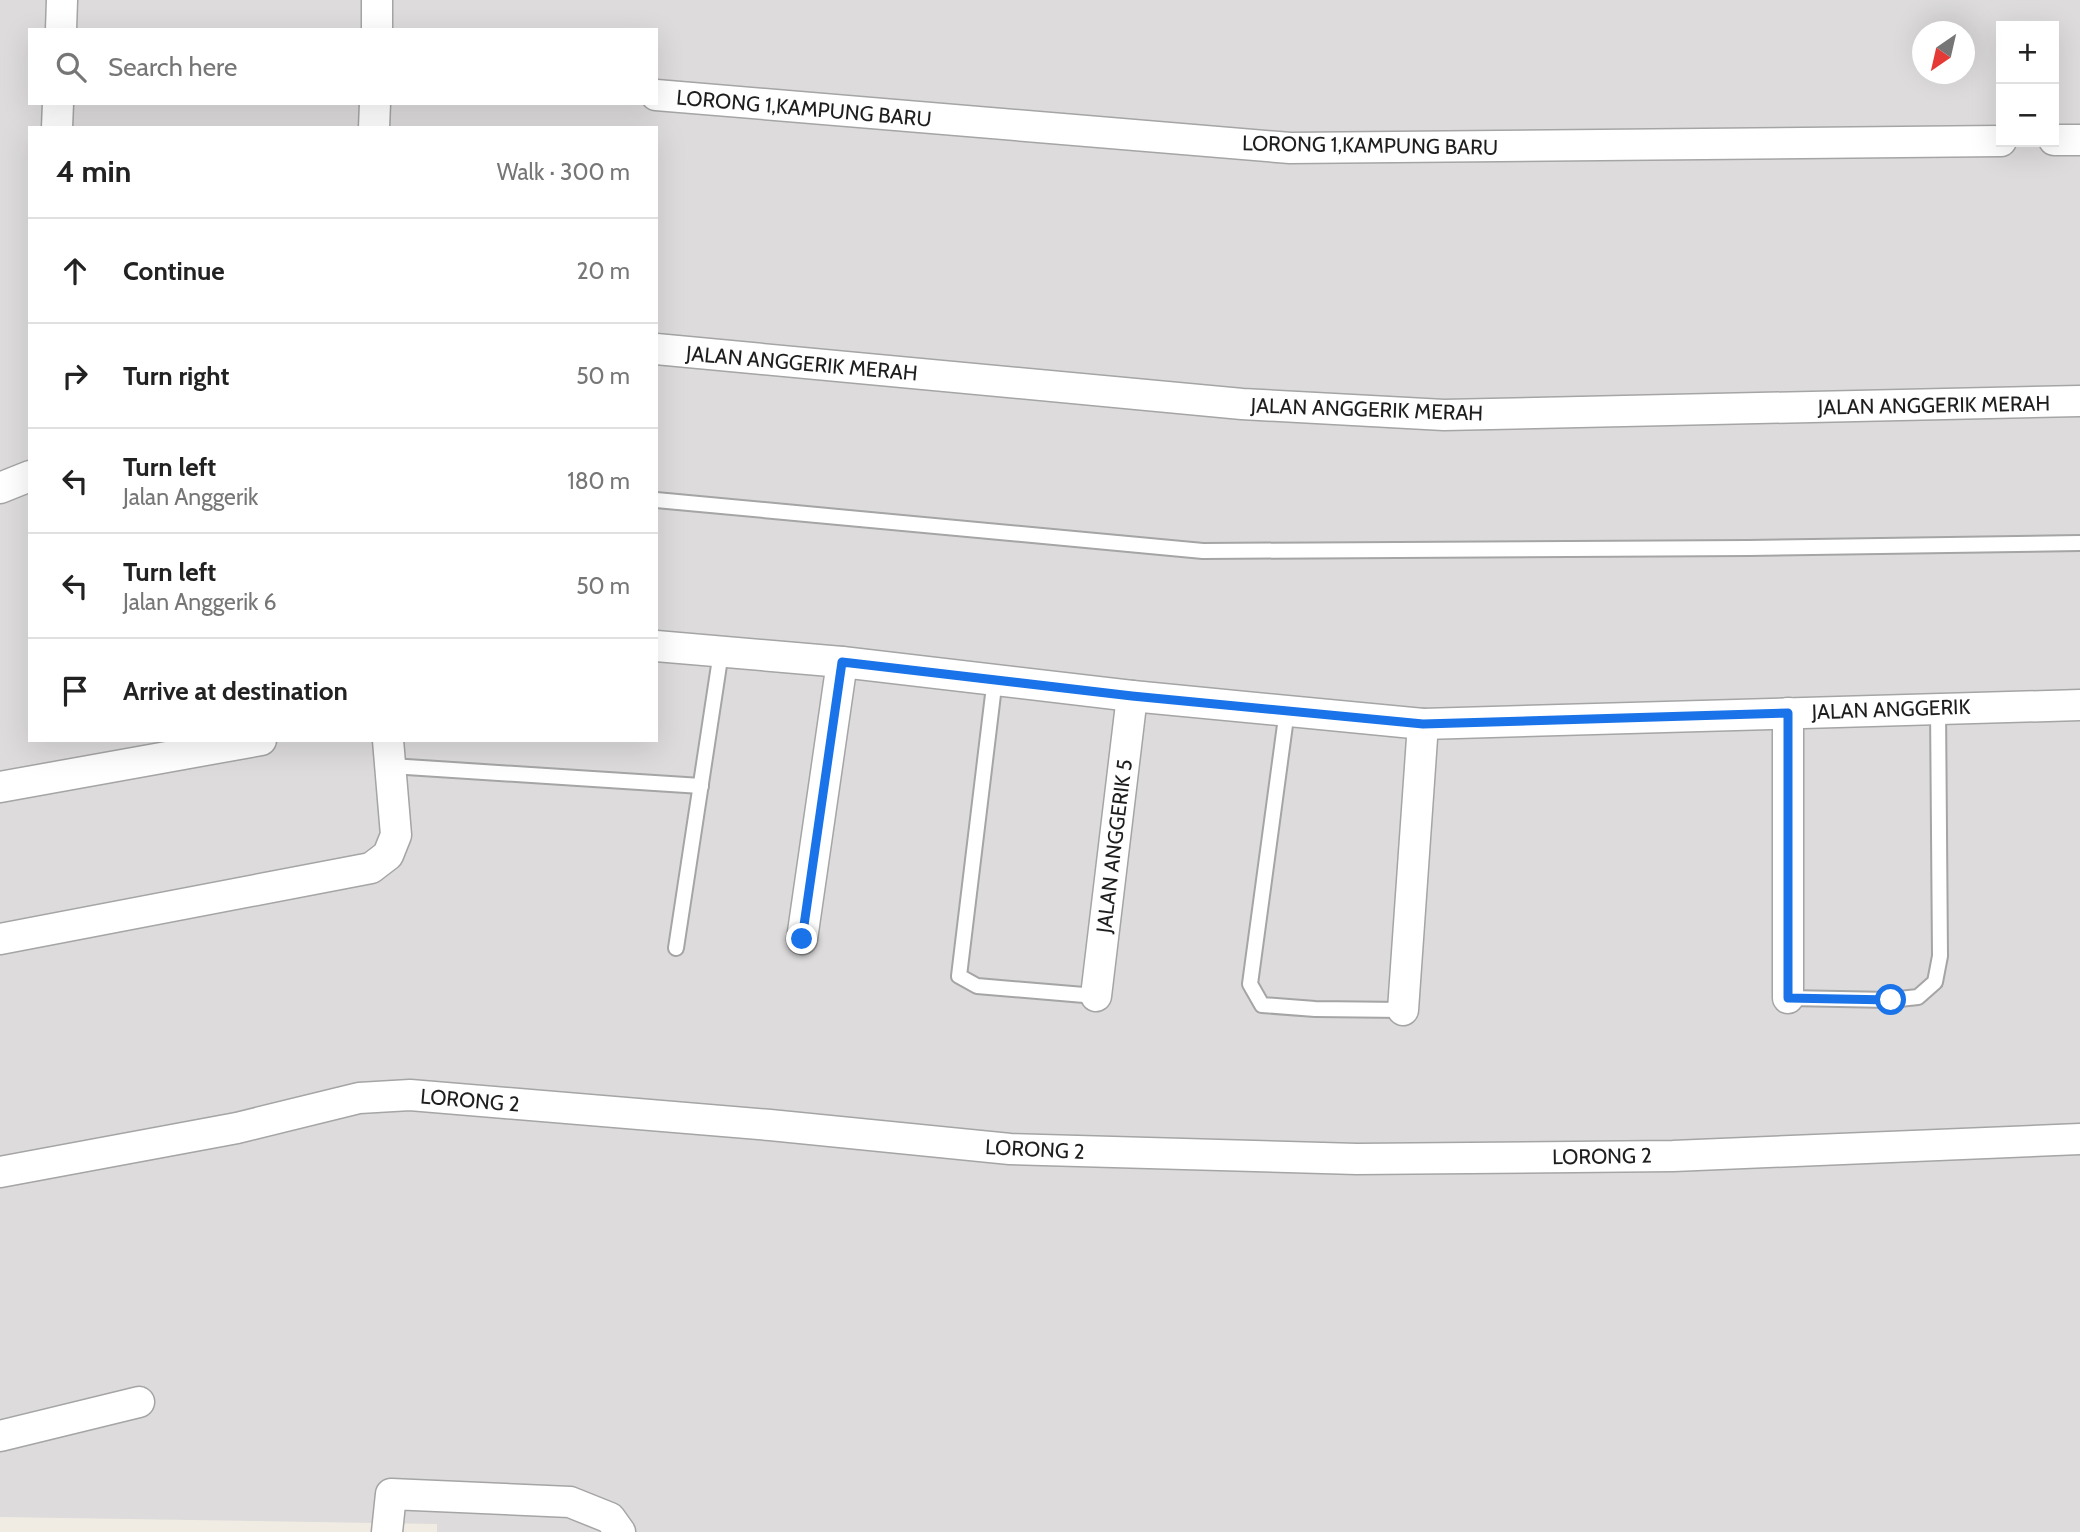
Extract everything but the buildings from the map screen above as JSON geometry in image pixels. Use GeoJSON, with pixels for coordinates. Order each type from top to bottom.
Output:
{"type":"FeatureCollection","features":[{"type":"Feature","properties":{"kind":"street"},"geometry":{"type":"LineString","coordinates":[[61,28],[62,0]]}},
{"type":"Feature","properties":{"kind":"street"},"geometry":{"type":"LineString","coordinates":[[377,0],[377,28]]}},
{"type":"Feature","properties":{"kind":"street","name":"LORONG 1,KAMPUNG BARU"},"geometry":{"type":"LineString","coordinates":[[658,95],[1290,148],[1996,141]]}},
{"type":"Feature","properties":{"kind":"street"},"geometry":{"type":"LineString","coordinates":[[57,126],[58,105]]}},
{"type":"Feature","properties":{"kind":"street"},"geometry":{"type":"LineString","coordinates":[[374,126],[375,105]]}},
{"type":"Feature","properties":{"kind":"street"},"geometry":{"type":"LineString","coordinates":[[2059,140],[2080,140]]}},
{"type":"Feature","properties":{"kind":"street","name":"JALAN ANGGERIK MERAH"},"geometry":{"type":"LineString","coordinates":[[658,349],[1242,404],[1444,415],[2080,401]]}},
{"type":"Feature","properties":{"kind":"street"},"geometry":{"type":"LineString","coordinates":[[0,488],[28,477]]}},
{"type":"Feature","properties":{"kind":"street","name":"JALAN ANGGERIK"},"geometry":{"type":"LineString","coordinates":[[658,646],[842,662],[1132,696],[1423,724],[1938,707],[2080,705]]}},
{"type":"Feature","properties":{"kind":"street"},"geometry":{"type":"LineString","coordinates":[[802,939],[842,662]]}},
{"type":"Feature","properties":{"kind":"street","name":"JALAN ANGGERIK 5"},"geometry":{"type":"LineString","coordinates":[[1096,996],[1132,696]]}},
{"type":"Feature","properties":{"kind":"street"},"geometry":{"type":"LineString","coordinates":[[1788,713],[1788,998]]}},
{"type":"Feature","properties":{"kind":"street"},"geometry":{"type":"LineString","coordinates":[[1403,1010],[1423,724]]}},
{"type":"Feature","properties":{"kind":"street"},"geometry":{"type":"LineString","coordinates":[[0,787],[250,742]]}},
{"type":"Feature","properties":{"kind":"street"},"geometry":{"type":"LineString","coordinates":[[0,939],[371,869],[388,855],[396,835],[390,753]]}},
{"type":"Feature","properties":{"kind":"street","name":"LORONG 2"},"geometry":{"type":"LineString","coordinates":[[0,1172],[237,1128],[359,1098],[410,1095],[769,1125],[1010,1149],[1315,1158],[1673,1156],[2080,1139]]}},
{"type":"Feature","properties":{"kind":"street"},"geometry":{"type":"LineString","coordinates":[[0,1436],[139,1402]]}},
{"type":"Feature","properties":{"kind":"street"},"geometry":{"type":"LineString","coordinates":[[387,1532],[391,1494],[570,1502],[610,1518],[620,1532]]}},
{"type":"Feature","properties":{"kind":"lane"},"geometry":{"type":"LineString","coordinates":[[658,500],[1203,551],[1720,548],[2080,542]]}},
{"type":"Feature","properties":{"kind":"lane"},"geometry":{"type":"LineString","coordinates":[[677,948],[721,652]]}},
{"type":"Feature","properties":{"kind":"lane"},"geometry":{"type":"LineString","coordinates":[[995,678],[959,976],[977,986],[1096,996]]}},
{"type":"Feature","properties":{"kind":"lane"},"geometry":{"type":"LineString","coordinates":[[1788,998],[1891,1000],[1918,997],[1935,982],[1940,956],[1938,707]]}},
{"type":"Feature","properties":{"kind":"lane"},"geometry":{"type":"LineString","coordinates":[[1287,710],[1251,984],[1262,1004],[1315,1009],[1403,1010]]}},
{"type":"Feature","properties":{"kind":"lane"},"geometry":{"type":"LineString","coordinates":[[390,753],[701,786]]}},
{"type":"Feature","properties":{"kind":"shaded area"},"geometry":{"type":"Polygon","coordinates":[[[0,0],[2080,0],[2080,1532],[437,1532],[437,1524],[0,1517],[0,0]]]}},
{"type":"Feature","properties":{"kind":"route"},"geometry":{"type":"LineString","coordinates":[[802,939],[842,662],[1132,696],[1423,724],[1788,713],[1788,998],[1891,1000]]}}]}
